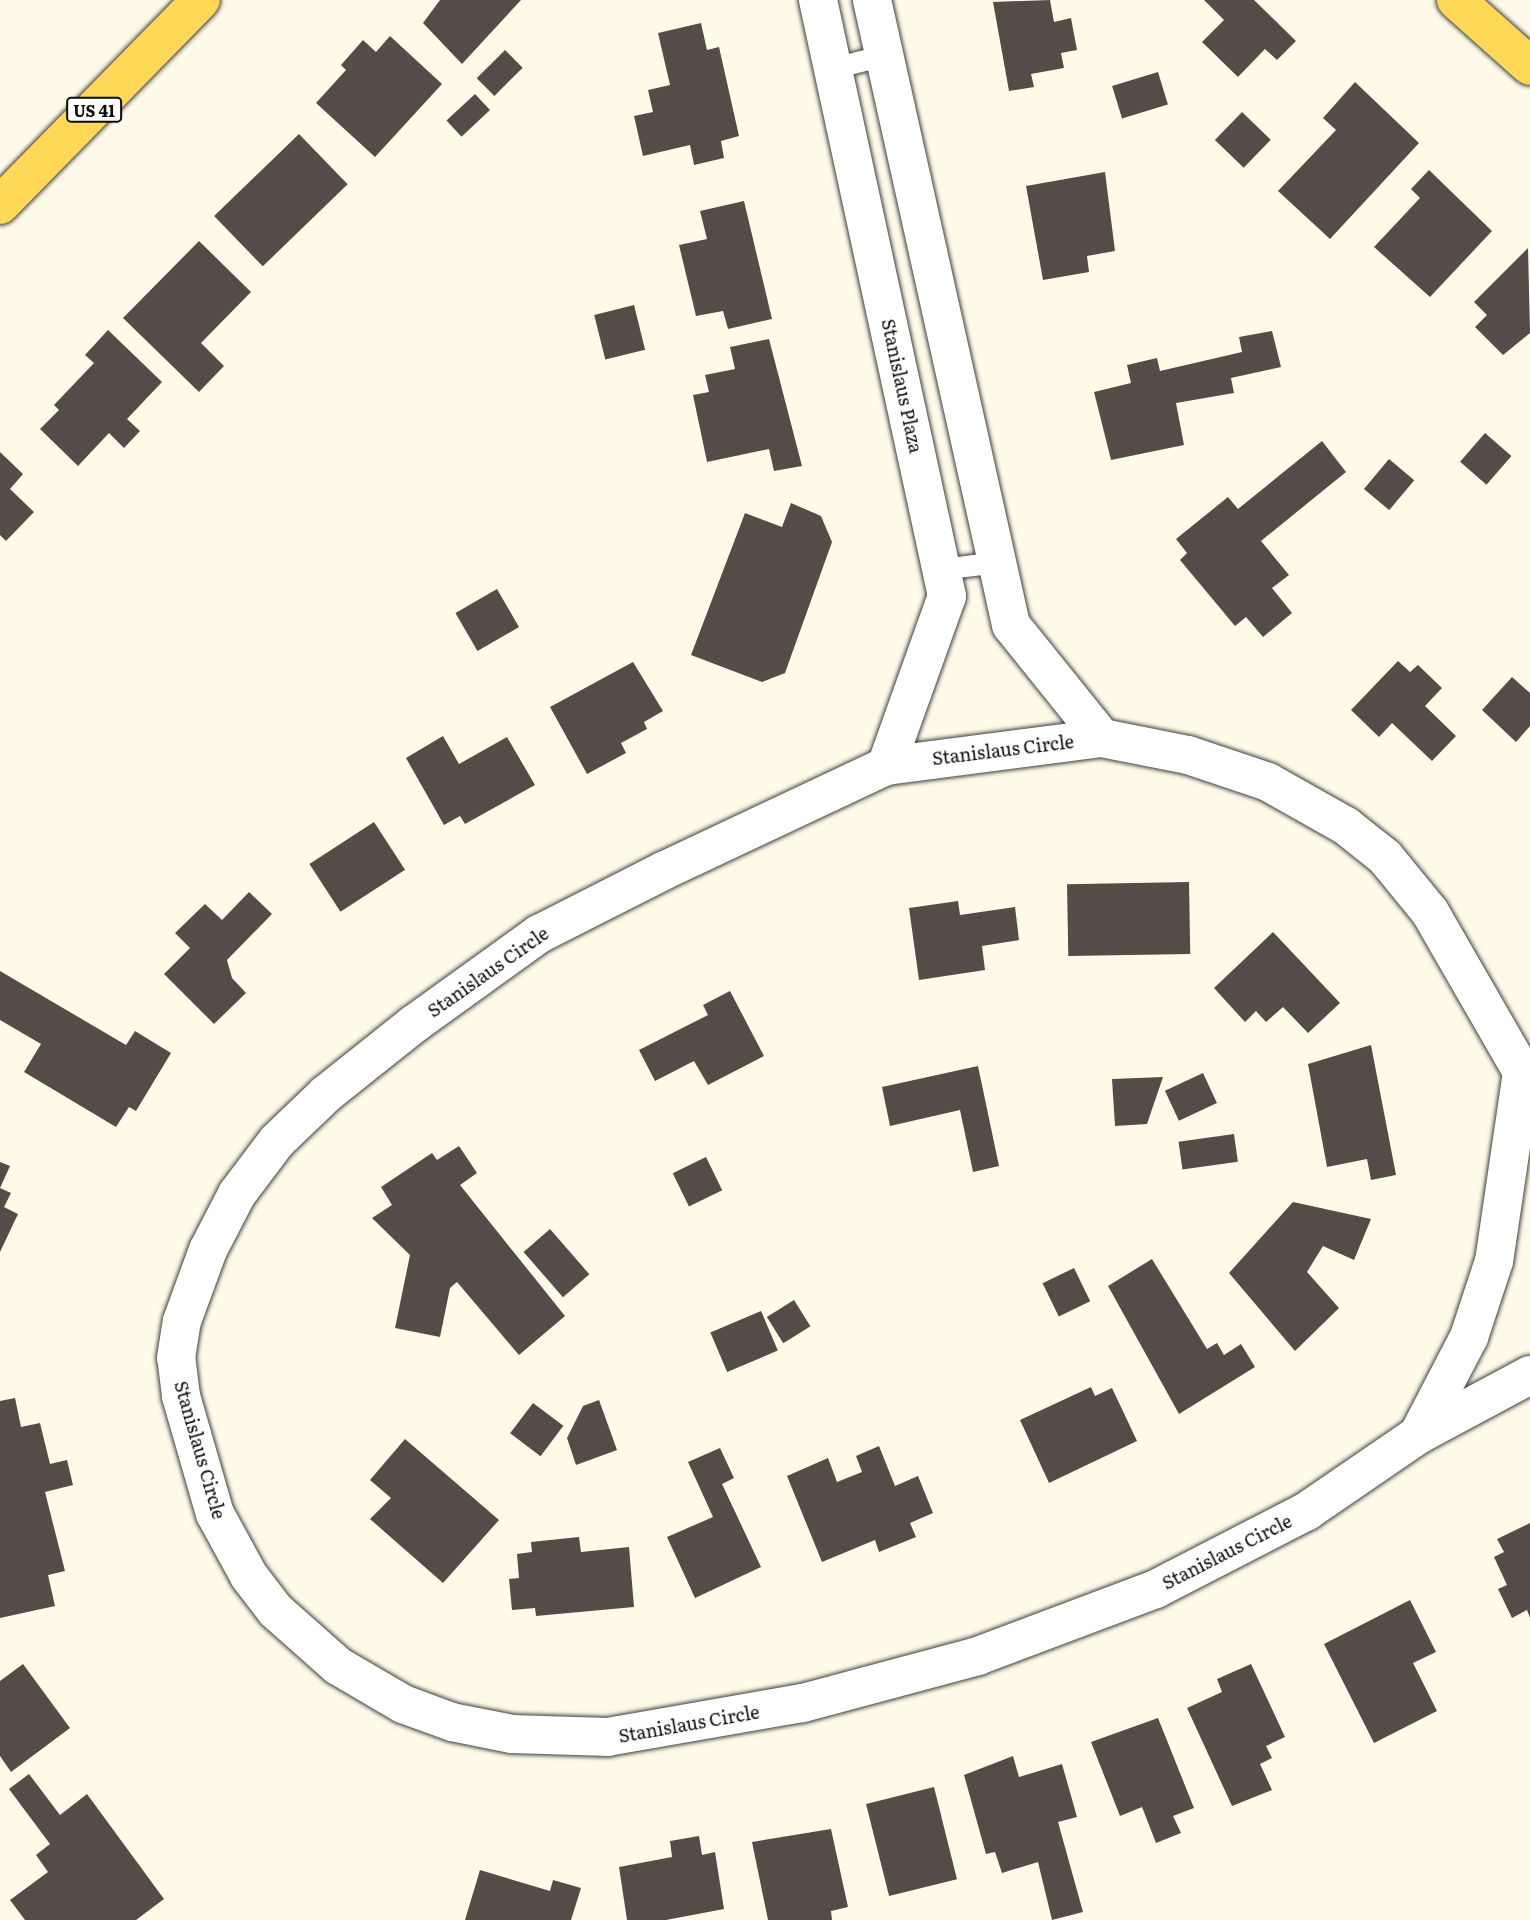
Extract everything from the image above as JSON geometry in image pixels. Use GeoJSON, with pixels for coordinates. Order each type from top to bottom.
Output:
{"type":"FeatureCollection","features":[{"type":"Feature","properties":{"kind":"main road"},"geometry":{"type":"LineString","coordinates":[[1456,0],[1530,66]]}},
{"type":"Feature","properties":{"kind":"main road","name":"US 41"},"geometry":{"type":"LineString","coordinates":[[0,205],[187,5]]}},
{"type":"Feature","properties":{"kind":"street","name":"Stanislaus Plaza"},"geometry":{"type":"LineString","coordinates":[[818,0],[947,596],[886,766]]}},
{"type":"Feature","properties":{"kind":"street"},"geometry":{"type":"LineString","coordinates":[[872,0],[1012,625],[1102,738]]}},
{"type":"Feature","properties":{"kind":"street","name":"Stanislaus Circle"},"geometry":{"type":"LineString","coordinates":[[1419,1434],[1469,1337],[1494,1261],[1526,1075],[1430,912],[1385,857],[1346,826],[1268,782],[1188,755],[1102,738],[886,766],[538,934],[326,1094],[277,1141],[237,1194],[208,1251],[182,1321],[176,1358],[181,1396],[215,1514],[249,1576],[275,1610],[338,1666],[403,1704],[452,1722],[512,1734],[608,1737],[709,1723],[978,1656],[1156,1589],[1307,1511],[1419,1434],[1530,1375]]}},
{"type":"Feature","properties":{"kind":"lane"},"geometry":{"type":"LineString","coordinates":[[832,68],[884,55]]}},
{"type":"Feature","properties":{"kind":"lane"},"geometry":{"type":"LineString","coordinates":[[941,569],[997,562]]}},
{"type":"Feature","properties":{"kind":"building"},"geometry":{"type":"Polygon","coordinates":[[[440,0],[521,0],[462,64],[423,23],[440,0]]]}},
{"type":"Feature","properties":{"kind":"building"},"geometry":{"type":"Polygon","coordinates":[[[1050,0],[1054,22],[1071,18],[1077,50],[1061,53],[1064,68],[1031,74],[1034,87],[1009,91],[993,2],[1050,0]]]}},
{"type":"Feature","properties":{"kind":"building"},"geometry":{"type":"Polygon","coordinates":[[[1204,0],[1254,0],[1296,41],[1277,60],[1265,49],[1238,77],[1202,42],[1224,20],[1204,0]]]}},
{"type":"Feature","properties":{"kind":"building"},"geometry":{"type":"Polygon","coordinates":[[[701,23],[707,50],[719,47],[739,136],[721,141],[724,158],[694,165],[690,145],[643,156],[634,116],[653,112],[648,90],[670,85],[658,33],[701,23]]]}},
{"type":"Feature","properties":{"kind":"building"},"geometry":{"type":"Polygon","coordinates":[[[390,36],[442,84],[375,157],[316,103],[346,70],[341,65],[363,40],[376,52],[390,36]]]}},
{"type":"Feature","properties":{"kind":"building"},"geometry":{"type":"Polygon","coordinates":[[[505,50],[523,68],[494,96],[477,78],[505,50]]]}},
{"type":"Feature","properties":{"kind":"building"},"geometry":{"type":"Polygon","coordinates":[[[1158,72],[1168,105],[1122,119],[1112,86],[1158,72]]]}},
{"type":"Feature","properties":{"kind":"building"},"geometry":{"type":"Polygon","coordinates":[[[1355,82],[1419,143],[1330,239],[1278,191],[1336,130],[1323,118],[1355,82]]]}},
{"type":"Feature","properties":{"kind":"building"},"geometry":{"type":"Polygon","coordinates":[[[475,94],[490,110],[461,137],[446,121],[475,94]]]}},
{"type":"Feature","properties":{"kind":"building"},"geometry":{"type":"Polygon","coordinates":[[[1242,112],[1271,140],[1244,168],[1215,140],[1242,112]]]}},
{"type":"Feature","properties":{"kind":"building"},"geometry":{"type":"Polygon","coordinates":[[[299,134],[348,184],[263,266],[214,216],[299,134]]]}},
{"type":"Feature","properties":{"kind":"building"},"geometry":{"type":"Polygon","coordinates":[[[1429,170],[1492,231],[1430,297],[1374,247],[1420,198],[1411,189],[1429,170]]]}},
{"type":"Feature","properties":{"kind":"building"},"geometry":{"type":"Polygon","coordinates":[[[1105,172],[1115,251],[1087,256],[1089,272],[1043,280],[1026,186],[1105,172]]]}},
{"type":"Feature","properties":{"kind":"building"},"geometry":{"type":"Polygon","coordinates":[[[744,201],[772,319],[728,329],[723,311],[696,316],[679,245],[707,239],[700,211],[744,201]]]}},
{"type":"Feature","properties":{"kind":"building"},"geometry":{"type":"Polygon","coordinates":[[[199,241],[251,292],[201,343],[224,366],[199,392],[123,318],[199,241]]]}},
{"type":"Feature","properties":{"kind":"building"},"geometry":{"type":"Polygon","coordinates":[[[1528,248],[1530,333],[1503,355],[1475,327],[1487,315],[1474,302],[1528,248]]]}},
{"type":"Feature","properties":{"kind":"building"},"geometry":{"type":"Polygon","coordinates":[[[634,305],[645,350],[605,360],[594,315],[634,305]]]}},
{"type":"Feature","properties":{"kind":"building"},"geometry":{"type":"Polygon","coordinates":[[[108,330],[162,382],[127,419],[140,431],[124,448],[109,433],[78,466],[40,429],[59,410],[54,405],[94,363],[85,355],[108,330]]]}},
{"type":"Feature","properties":{"kind":"building"},"geometry":{"type":"Polygon","coordinates":[[[1272,331],[1281,367],[1231,378],[1234,393],[1176,403],[1184,445],[1111,460],[1094,392],[1131,383],[1127,365],[1157,358],[1160,371],[1242,352],[1239,337],[1272,331]]]}},
{"type":"Feature","properties":{"kind":"building"},"geometry":{"type":"Polygon","coordinates":[[[769,339],[802,466],[774,471],[769,449],[707,462],[693,395],[709,392],[705,375],[735,369],[730,347],[769,339]]]}},
{"type":"Feature","properties":{"kind":"building"},"geometry":{"type":"Polygon","coordinates":[[[1485,433],[1511,456],[1486,485],[1460,462],[1485,433]]]}},
{"type":"Feature","properties":{"kind":"building"},"geometry":{"type":"Polygon","coordinates":[[[1322,441],[1346,472],[1261,541],[1289,575],[1272,588],[1292,613],[1263,637],[1246,617],[1235,626],[1180,560],[1187,553],[1176,539],[1228,497],[1238,509],[1322,441]]]}},
{"type":"Feature","properties":{"kind":"building"},"geometry":{"type":"Polygon","coordinates":[[[0,452],[23,474],[10,489],[34,512],[6,541],[0,535],[0,452]]]}},
{"type":"Feature","properties":{"kind":"building"},"geometry":{"type":"Polygon","coordinates":[[[1389,459],[1414,480],[1389,510],[1364,489],[1389,459]]]}},
{"type":"Feature","properties":{"kind":"building"},"geometry":{"type":"Polygon","coordinates":[[[791,503],[821,516],[832,542],[785,673],[762,682],[691,655],[745,513],[782,527],[791,503]]]}},
{"type":"Feature","properties":{"kind":"building"},"geometry":{"type":"Polygon","coordinates":[[[497,589],[519,627],[477,651],[455,613],[497,589]]]}},
{"type":"Feature","properties":{"kind":"building"},"geometry":{"type":"Polygon","coordinates":[[[1398,661],[1410,672],[1418,665],[1442,688],[1425,706],[1456,736],[1432,761],[1392,723],[1379,737],[1351,710],[1398,661]]]}},
{"type":"Feature","properties":{"kind":"building"},"geometry":{"type":"Polygon","coordinates":[[[633,662],[663,711],[644,722],[647,729],[621,743],[626,753],[587,774],[550,707],[633,662]]]}},
{"type":"Feature","properties":{"kind":"building"},"geometry":{"type":"Polygon","coordinates":[[[1512,677],[1530,693],[1530,726],[1516,742],[1482,710],[1512,677]]]}},
{"type":"Feature","properties":{"kind":"building"},"geometry":{"type":"Polygon","coordinates":[[[443,736],[459,764],[507,737],[535,785],[465,824],[460,816],[444,825],[406,758],[443,736]]]}},
{"type":"Feature","properties":{"kind":"building"},"geometry":{"type":"Polygon","coordinates":[[[374,822],[405,870],[340,912],[309,864],[374,822]]]}},
{"type":"Feature","properties":{"kind":"building"},"geometry":{"type":"Polygon","coordinates":[[[1189,882],[1190,954],[1068,956],[1067,884],[1189,882]]]}},
{"type":"Feature","properties":{"kind":"building"},"geometry":{"type":"Polygon","coordinates":[[[249,892],[272,914],[227,960],[232,978],[246,993],[214,1024],[164,974],[190,948],[175,933],[205,904],[222,920],[249,892]]]}},
{"type":"Feature","properties":{"kind":"building"},"geometry":{"type":"Polygon","coordinates":[[[958,901],[960,915],[1015,907],[1019,940],[982,946],[985,970],[919,980],[909,908],[958,901]]]}},
{"type":"Feature","properties":{"kind":"building"},"geometry":{"type":"Polygon","coordinates":[[[1273,932],[1340,1003],[1308,1033],[1283,1007],[1266,1022],[1256,1011],[1245,1022],[1214,988],[1273,932]]]}},
{"type":"Feature","properties":{"kind":"building"},"geometry":{"type":"Polygon","coordinates":[[[0,971],[126,1045],[135,1031],[171,1053],[136,1111],[129,1107],[116,1127],[24,1072],[41,1044],[0,1020],[0,971]]]}},
{"type":"Feature","properties":{"kind":"building"},"geometry":{"type":"Polygon","coordinates":[[[730,991],[764,1056],[708,1085],[694,1061],[655,1081],[639,1050],[708,1015],[703,1005],[730,991]]]}},
{"type":"Feature","properties":{"kind":"building"},"geometry":{"type":"Polygon","coordinates":[[[1371,1045],[1396,1175],[1371,1180],[1367,1159],[1327,1167],[1308,1064],[1371,1045]]]}},
{"type":"Feature","properties":{"kind":"building"},"geometry":{"type":"Polygon","coordinates":[[[978,1066],[999,1166],[973,1172],[960,1110],[890,1126],[882,1087],[978,1066]]]}},
{"type":"Feature","properties":{"kind":"building"},"geometry":{"type":"Polygon","coordinates":[[[1203,1073],[1217,1103],[1179,1121],[1165,1091],[1203,1073]]]}},
{"type":"Feature","properties":{"kind":"building"},"geometry":{"type":"Polygon","coordinates":[[[1163,1077],[1147,1124],[1115,1126],[1112,1079],[1163,1077]]]}},
{"type":"Feature","properties":{"kind":"building"},"geometry":{"type":"Polygon","coordinates":[[[1234,1134],[1238,1162],[1182,1170],[1179,1142],[1234,1134]]]}},
{"type":"Feature","properties":{"kind":"building"},"geometry":{"type":"Polygon","coordinates":[[[459,1146],[477,1173],[460,1185],[565,1316],[519,1355],[457,1282],[450,1288],[440,1337],[395,1328],[410,1255],[372,1218],[392,1205],[381,1187],[432,1153],[437,1160],[459,1146]]]}},
{"type":"Feature","properties":{"kind":"building"},"geometry":{"type":"Polygon","coordinates":[[[706,1157],[722,1190],[689,1206],[673,1173],[706,1157]]]}},
{"type":"Feature","properties":{"kind":"building"},"geometry":{"type":"Polygon","coordinates":[[[0,1162],[10,1166],[0,1188],[0,1162]]]}},
{"type":"Feature","properties":{"kind":"building"},"geometry":{"type":"Polygon","coordinates":[[[0,1188],[11,1193],[4,1207],[18,1214],[0,1252],[0,1188]]]}},
{"type":"Feature","properties":{"kind":"building"},"geometry":{"type":"Polygon","coordinates":[[[1293,1202],[1371,1219],[1354,1260],[1323,1246],[1307,1272],[1339,1308],[1295,1351],[1229,1273],[1293,1202]]]}},
{"type":"Feature","properties":{"kind":"building"},"geometry":{"type":"Polygon","coordinates":[[[550,1229],[589,1274],[563,1297],[524,1252],[550,1229]]]}},
{"type":"Feature","properties":{"kind":"building"},"geometry":{"type":"Polygon","coordinates":[[[1152,1259],[1207,1349],[1217,1343],[1224,1355],[1241,1344],[1255,1367],[1179,1414],[1108,1286],[1152,1259]]]}},
{"type":"Feature","properties":{"kind":"building"},"geometry":{"type":"Polygon","coordinates":[[[1074,1268],[1090,1301],[1059,1317],[1043,1283],[1074,1268]]]}},
{"type":"Feature","properties":{"kind":"building"},"geometry":{"type":"Polygon","coordinates":[[[794,1300],[810,1326],[783,1343],[767,1317],[794,1300]]]}},
{"type":"Feature","properties":{"kind":"building"},"geometry":{"type":"Polygon","coordinates":[[[761,1311],[778,1351],[727,1372],[710,1332],[761,1311]]]}},
{"type":"Feature","properties":{"kind":"building"},"geometry":{"type":"Polygon","coordinates":[[[1091,1387],[1095,1396],[1112,1388],[1137,1441],[1049,1483],[1020,1420],[1091,1387]]]}},
{"type":"Feature","properties":{"kind":"building"},"geometry":{"type":"Polygon","coordinates":[[[15,1398],[21,1427],[40,1423],[50,1464],[67,1460],[73,1485],[45,1492],[65,1571],[48,1575],[55,1606],[0,1618],[0,1401],[15,1398]]]}},
{"type":"Feature","properties":{"kind":"building"},"geometry":{"type":"Polygon","coordinates":[[[599,1400],[617,1450],[576,1465],[567,1438],[583,1406],[599,1400]]]}},
{"type":"Feature","properties":{"kind":"building"},"geometry":{"type":"Polygon","coordinates":[[[533,1403],[563,1426],[540,1456],[510,1433],[533,1403]]]}},
{"type":"Feature","properties":{"kind":"building"},"geometry":{"type":"Polygon","coordinates":[[[405,1439],[499,1520],[443,1583],[370,1519],[391,1498],[370,1480],[405,1439]]]}},
{"type":"Feature","properties":{"kind":"building"},"geometry":{"type":"Polygon","coordinates":[[[879,1446],[895,1486],[918,1476],[933,1513],[910,1523],[916,1537],[879,1552],[875,1540],[822,1562],[787,1476],[828,1458],[837,1482],[862,1472],[856,1456],[879,1446]]]}},
{"type":"Feature","properties":{"kind":"building"},"geometry":{"type":"Polygon","coordinates":[[[720,1448],[734,1478],[722,1484],[761,1567],[695,1598],[667,1537],[713,1517],[688,1462],[720,1448]]]}},
{"type":"Feature","properties":{"kind":"building"},"geometry":{"type":"Polygon","coordinates":[[[1530,1523],[1530,1618],[1527,1610],[1512,1618],[1498,1589],[1507,1585],[1494,1557],[1504,1552],[1497,1539],[1530,1523]]]}},
{"type":"Feature","properties":{"kind":"building"},"geometry":{"type":"Polygon","coordinates":[[[579,1537],[581,1552],[629,1547],[634,1607],[536,1616],[535,1608],[512,1610],[509,1579],[519,1578],[517,1554],[532,1552],[531,1542],[579,1537]]]}},
{"type":"Feature","properties":{"kind":"building"},"geometry":{"type":"Polygon","coordinates":[[[1410,1600],[1436,1652],[1413,1663],[1437,1711],[1374,1743],[1324,1644],[1410,1600]]]}},
{"type":"Feature","properties":{"kind":"building"},"geometry":{"type":"Polygon","coordinates":[[[23,1664],[70,1728],[11,1772],[0,1756],[0,1681],[23,1664]]]}},
{"type":"Feature","properties":{"kind":"building"},"geometry":{"type":"Polygon","coordinates":[[[1251,1664],[1285,1737],[1266,1746],[1272,1758],[1260,1764],[1272,1790],[1232,1806],[1187,1708],[1222,1692],[1217,1679],[1251,1664]]]}},
{"type":"Feature","properties":{"kind":"building"},"geometry":{"type":"Polygon","coordinates":[[[1158,1718],[1194,1808],[1173,1816],[1181,1833],[1156,1843],[1142,1807],[1120,1816],[1091,1742],[1158,1718]]]}},
{"type":"Feature","properties":{"kind":"building"},"geometry":{"type":"Polygon","coordinates":[[[1013,1756],[1019,1777],[1062,1764],[1077,1817],[1058,1822],[1083,1912],[1052,1920],[1038,1862],[1002,1873],[995,1852],[986,1854],[964,1775],[1013,1756]]]}},
{"type":"Feature","properties":{"kind":"building"},"geometry":{"type":"Polygon","coordinates":[[[29,1774],[60,1815],[87,1794],[164,1899],[136,1920],[25,1920],[10,1900],[48,1872],[36,1855],[50,1844],[9,1789],[29,1774]]]}},
{"type":"Feature","properties":{"kind":"building"},"geometry":{"type":"Polygon","coordinates":[[[934,1787],[957,1879],[889,1896],[866,1804],[934,1787]]]}},
{"type":"Feature","properties":{"kind":"building"},"geometry":{"type":"Polygon","coordinates":[[[831,1829],[848,1907],[831,1911],[832,1920],[768,1920],[752,1842],[831,1829]]]}},
{"type":"Feature","properties":{"kind":"building"},"geometry":{"type":"Polygon","coordinates":[[[699,1836],[702,1855],[715,1852],[724,1909],[666,1920],[627,1920],[619,1867],[672,1857],[670,1841],[699,1836]]]}},
{"type":"Feature","properties":{"kind":"building"},"geometry":{"type":"Polygon","coordinates":[[[480,1870],[550,1891],[553,1880],[581,1888],[571,1920],[465,1920],[480,1870]]]}}]}
